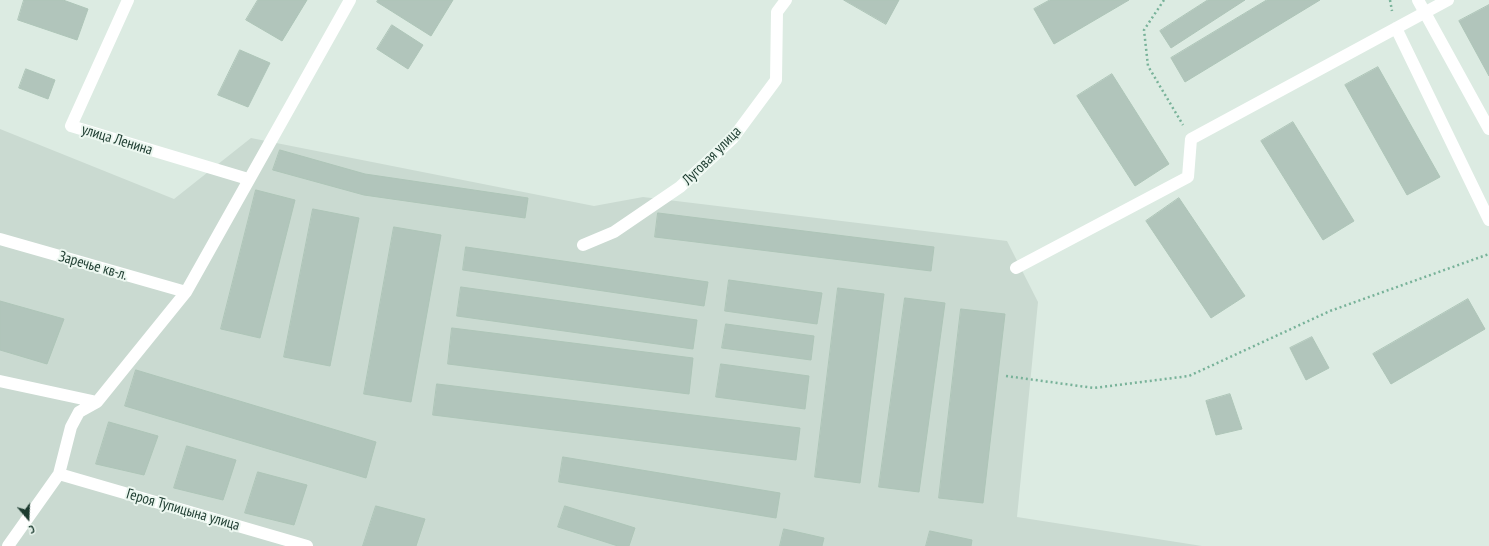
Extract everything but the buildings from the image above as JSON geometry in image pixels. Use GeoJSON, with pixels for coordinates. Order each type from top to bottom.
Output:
{"type":"FeatureCollection","features":[{"type":"Feature","properties":{"kind":"street","name":"улица Ленина"},"geometry":{"type":"LineString","coordinates":[[128,0],[72,126],[248,179]]}},
{"type":"Feature","properties":{"kind":"street"},"geometry":{"type":"LineString","coordinates":[[8,546],[59,474],[71,427],[79,412],[97,402],[186,292],[248,179],[350,0]]}},
{"type":"Feature","properties":{"kind":"street","name":"Луговая улица"},"geometry":{"type":"LineString","coordinates":[[583,245],[614,232],[680,187],[733,138],[776,80],[777,12],[786,0]]}},
{"type":"Feature","properties":{"kind":"street"},"geometry":{"type":"LineString","coordinates":[[1418,0],[1489,129]]}},
{"type":"Feature","properties":{"kind":"street"},"geometry":{"type":"LineString","coordinates":[[1016,268],[1188,177],[1191,139],[1448,0]]}},
{"type":"Feature","properties":{"kind":"street"},"geometry":{"type":"LineString","coordinates":[[1396,28],[1489,220]]}},
{"type":"Feature","properties":{"kind":"street","name":"Заречье кв-л."},"geometry":{"type":"LineString","coordinates":[[0,239],[186,292]]}},
{"type":"Feature","properties":{"kind":"street"},"geometry":{"type":"LineString","coordinates":[[0,381],[97,402]]}},
{"type":"Feature","properties":{"kind":"street","name":"Героя Тупицына улица"},"geometry":{"type":"LineString","coordinates":[[59,474],[307,546]]}},
{"type":"Feature","properties":{"kind":"path"},"geometry":{"type":"LineString","coordinates":[[1164,0],[1144,30],[1148,66],[1191,139]]}},
{"type":"Feature","properties":{"kind":"path"},"geometry":{"type":"LineString","coordinates":[[1006,376],[1094,388],[1190,376],[1330,311],[1489,254]]}},
{"type":"Feature","properties":{"kind":"shaded area"},"geometry":{"type":"Polygon","coordinates":[[[0,129],[174,199],[251,138],[594,206],[643,197],[1007,241],[1038,302],[1017,517],[1202,546],[0,546],[0,129]]]}}]}
